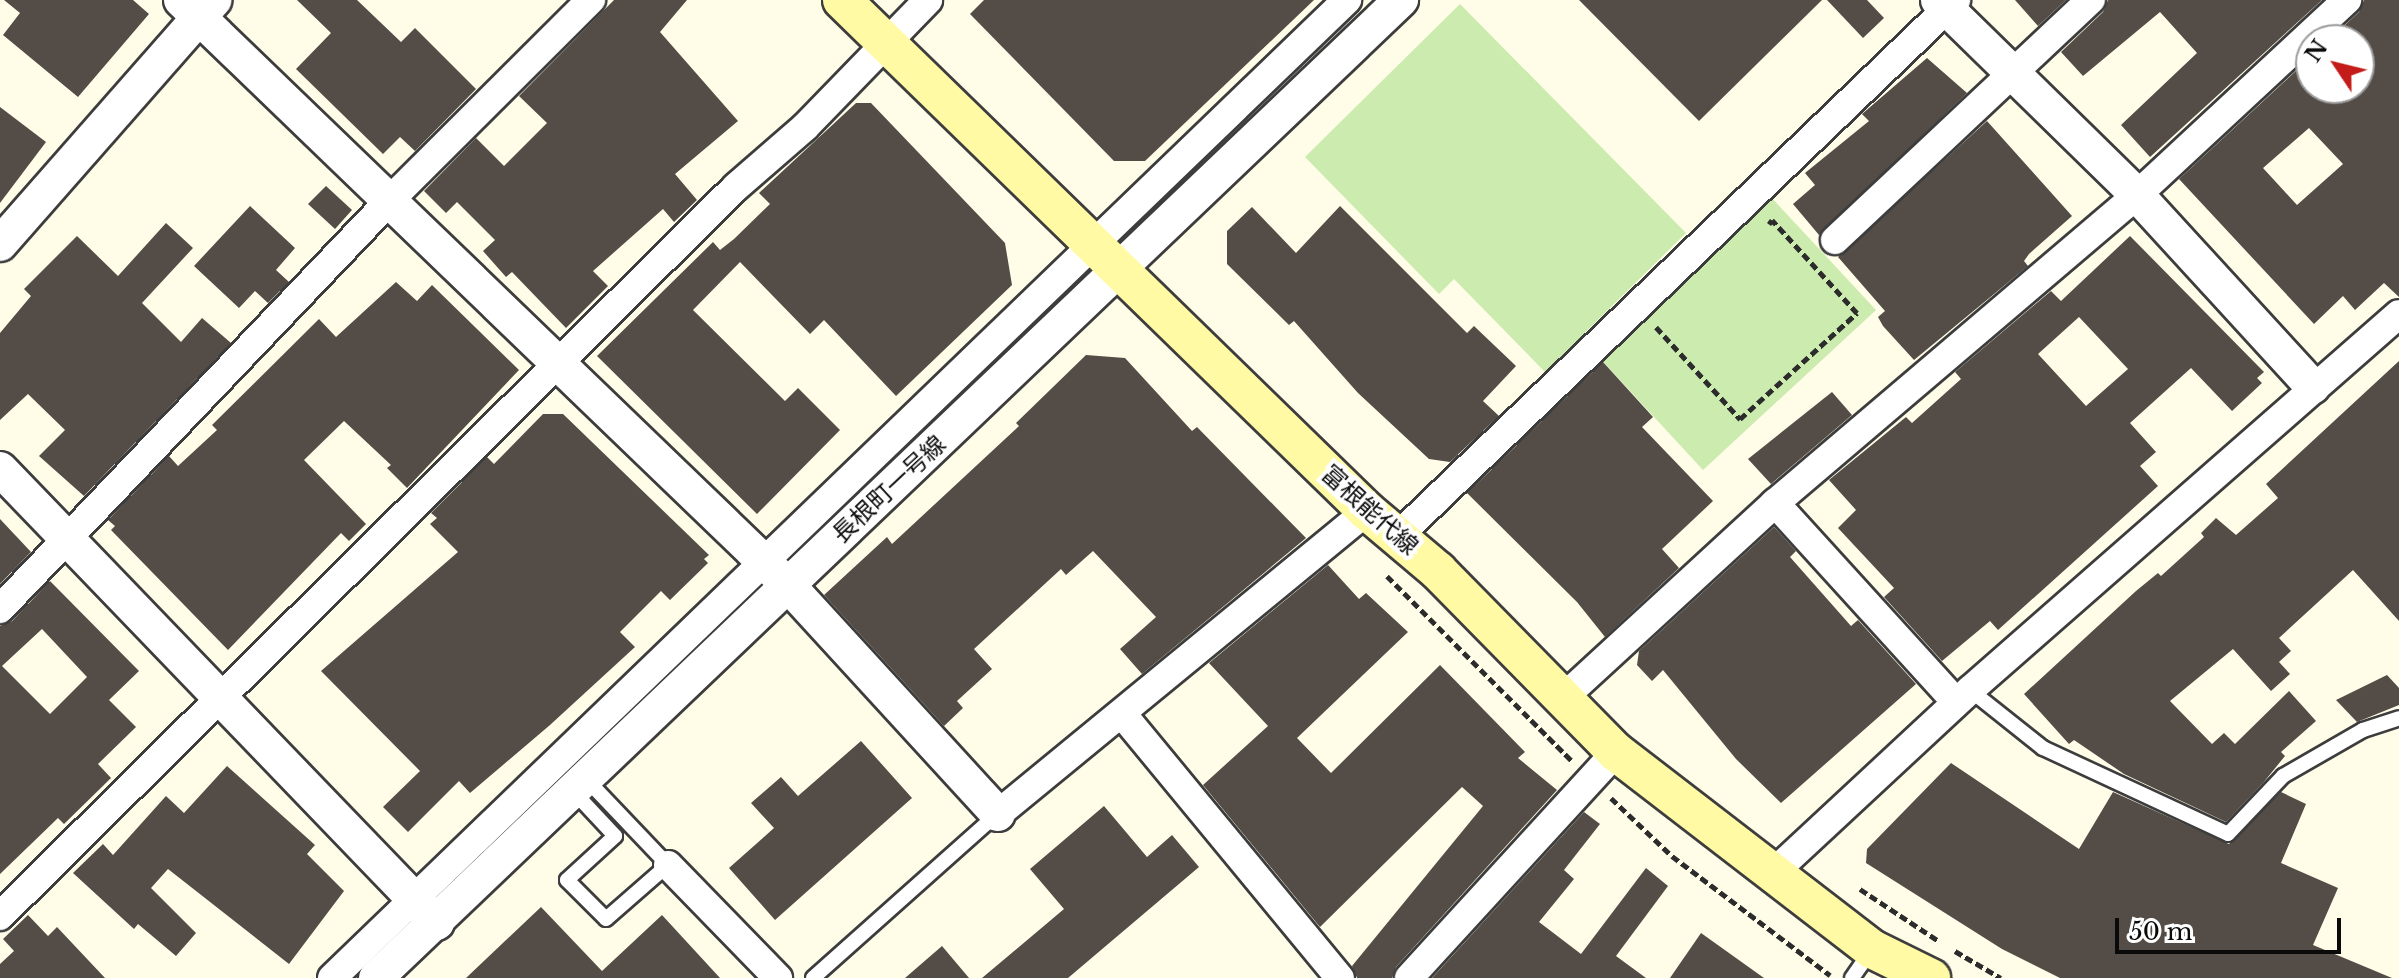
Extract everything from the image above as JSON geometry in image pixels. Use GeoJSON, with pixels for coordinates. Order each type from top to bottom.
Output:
{"type":"FeatureCollection","features":[{"type":"Feature","properties":{"kind":"main road","name":"富根能代線"},"geometry":{"type":"LineString","coordinates":[[842,0],[1367,511],[1398,536],[1616,752],[1771,875],[1862,963],[1931,978]]}},
{"type":"Feature","properties":{"kind":"street"},"geometry":{"type":"LineString","coordinates":[[0,609],[390,200],[591,0]]}},
{"type":"Feature","properties":{"kind":"street"},"geometry":{"type":"LineString","coordinates":[[0,916],[559,360],[888,44],[928,0]]}},
{"type":"Feature","properties":{"kind":"street"},"geometry":{"type":"LineString","coordinates":[[332,978],[425,911],[762,561],[1108,258],[1347,0]]}},
{"type":"Feature","properties":{"kind":"street","name":"長根町一号線"},"geometry":{"type":"LineString","coordinates":[[376,978],[425,911],[577,783],[787,584],[1108,258],[1180,207],[1401,0]]}},
{"type":"Feature","properties":{"kind":"street"},"geometry":{"type":"LineString","coordinates":[[1835,240],[2091,0]]}},
{"type":"Feature","properties":{"kind":"street"},"geometry":{"type":"LineString","coordinates":[[1563,698],[1775,503],[2137,195],[2347,0]]}},
{"type":"Feature","properties":{"kind":"street"},"geometry":{"type":"LineString","coordinates":[[1398,536],[1947,3],[2010,73],[2137,195],[2313,387]]}},
{"type":"Feature","properties":{"kind":"street"},"geometry":{"type":"LineString","coordinates":[[0,244],[197,6],[390,200],[559,360],[787,584],[998,814],[1123,715],[1367,511]]}},
{"type":"Feature","properties":{"kind":"street"},"geometry":{"type":"LineString","coordinates":[[1771,875],[1963,696],[2399,314]]}},
{"type":"Feature","properties":{"kind":"street"},"geometry":{"type":"LineString","coordinates":[[0,469],[222,695],[425,911]]}},
{"type":"Feature","properties":{"kind":"street"},"geometry":{"type":"LineString","coordinates":[[1775,503],[1963,696]]}},
{"type":"Feature","properties":{"kind":"street"},"geometry":{"type":"LineString","coordinates":[[1123,715],[1340,978]]}},
{"type":"Feature","properties":{"kind":"street"},"geometry":{"type":"LineString","coordinates":[[1409,978],[1616,752]]}},
{"type":"Feature","properties":{"kind":"street"},"geometry":{"type":"LineString","coordinates":[[668,865],[778,978]]}},
{"type":"Feature","properties":{"kind":"lane"},"geometry":{"type":"LineString","coordinates":[[1963,696],[2043,748],[2228,834],[2283,776],[2363,730],[2399,718]]}},
{"type":"Feature","properties":{"kind":"lane"},"geometry":{"type":"LineString","coordinates":[[577,783],[668,865],[606,919],[567,880],[615,836],[577,783]]}},
{"type":"Feature","properties":{"kind":"lane"},"geometry":{"type":"LineString","coordinates":[[813,978],[998,814]]}},
{"type":"Feature","properties":{"kind":"path"},"geometry":{"type":"LineString","coordinates":[[1668,316],[1656,327],[1740,419],[1857,313],[1772,220],[1761,231]]}},
{"type":"Feature","properties":{"kind":"path"},"geometry":{"type":"LineString","coordinates":[[1860,889],[2001,978]]}},
{"type":"Feature","properties":{"kind":"green space"},"geometry":{"type":"Polygon","coordinates":[[[1460,4],[1686,233],[1545,372],[1454,279],[1439,294],[1305,157],[1460,4]]]}},
{"type":"Feature","properties":{"kind":"green space"},"geometry":{"type":"Polygon","coordinates":[[[1769,195],[1876,310],[1703,470],[1596,354],[1769,195]]]}},
{"type":"Feature","properties":{"kind":"building"},"geometry":{"type":"Polygon","coordinates":[[[4,0],[133,0],[149,14],[78,97],[3,35],[20,13],[4,0]]]}},
{"type":"Feature","properties":{"kind":"building"},"geometry":{"type":"Polygon","coordinates":[[[297,0],[357,0],[401,42],[415,28],[476,89],[415,151],[400,137],[383,154],[296,69],[331,33],[297,0]]]}},
{"type":"Feature","properties":{"kind":"building"},"geometry":{"type":"Polygon","coordinates":[[[614,0],[687,0],[660,32],[738,121],[675,174],[697,200],[674,222],[663,209],[593,271],[608,286],[566,328],[512,272],[506,277],[483,251],[495,240],[457,202],[446,213],[424,191],[476,138],[504,166],[547,123],[519,96],[614,0]]]}},
{"type":"Feature","properties":{"kind":"building"},"geometry":{"type":"Polygon","coordinates":[[[984,0],[1314,0],[1145,161],[1114,161],[970,14],[984,0]]]}},
{"type":"Feature","properties":{"kind":"building"},"geometry":{"type":"Polygon","coordinates":[[[1579,0],[1822,0],[1699,121],[1579,0]]]}},
{"type":"Feature","properties":{"kind":"building"},"geometry":{"type":"Polygon","coordinates":[[[1827,0],[1867,0],[1884,18],[1863,38],[1827,0]]]}},
{"type":"Feature","properties":{"kind":"building"},"geometry":{"type":"Polygon","coordinates":[[[2015,0],[2066,0],[2038,26],[2015,0]]]}},
{"type":"Feature","properties":{"kind":"building"},"geometry":{"type":"Polygon","coordinates":[[[2108,0],[2322,0],[2150,157],[2121,125],[2197,53],[2160,12],[2083,76],[2061,52],[2103,12],[2108,0]]]}},
{"type":"Feature","properties":{"kind":"building"},"geometry":{"type":"Polygon","coordinates":[[[2364,0],[2399,0],[2399,297],[2384,283],[2355,310],[2343,296],[2314,324],[2179,179],[2295,72],[2295,104],[2375,104],[2375,24],[2346,24],[2359,12],[2364,0]],[[2309,128],[2263,168],[2297,205],[2343,164],[2309,128]]]}},
{"type":"Feature","properties":{"kind":"building"},"geometry":{"type":"Polygon","coordinates":[[[1927,58],[1967,93],[1819,235],[1793,204],[1815,185],[1805,173],[1869,121],[1862,114],[1927,58]]]}},
{"type":"Feature","properties":{"kind":"building"},"geometry":{"type":"Polygon","coordinates":[[[856,103],[871,103],[1005,243],[1012,285],[896,396],[824,320],[810,334],[740,262],[693,310],[785,401],[798,388],[840,430],[757,514],[597,356],[713,242],[720,250],[770,204],[759,193],[856,103]]]}},
{"type":"Feature","properties":{"kind":"building"},"geometry":{"type":"Polygon","coordinates":[[[0,107],[46,142],[0,203],[0,107]]]}},
{"type":"Feature","properties":{"kind":"building"},"geometry":{"type":"Polygon","coordinates":[[[1987,121],[2072,216],[2029,254],[2024,261],[2028,266],[1914,360],[1883,326],[1878,317],[1885,311],[1838,257],[1987,121]]]}},
{"type":"Feature","properties":{"kind":"building"},"geometry":{"type":"Polygon","coordinates":[[[326,186],[352,210],[335,229],[308,204],[326,186]]]}},
{"type":"Feature","properties":{"kind":"building"},"geometry":{"type":"Polygon","coordinates":[[[250,206],[295,248],[276,270],[289,282],[268,303],[255,291],[239,308],[194,266],[250,206]]]}},
{"type":"Feature","properties":{"kind":"building"},"geometry":{"type":"Polygon","coordinates":[[[1340,206],[1467,333],[1474,326],[1516,366],[1483,401],[1499,416],[1450,462],[1429,459],[1358,393],[1294,321],[1289,325],[1227,264],[1227,231],[1252,207],[1296,253],[1340,206]]]}},
{"type":"Feature","properties":{"kind":"building"},"geometry":{"type":"Polygon","coordinates":[[[166,223],[193,248],[142,303],[181,342],[202,318],[231,343],[84,496],[39,456],[65,430],[28,394],[0,420],[0,333],[31,296],[24,289],[77,236],[118,276],[166,223]]]}},
{"type":"Feature","properties":{"kind":"building"},"geometry":{"type":"Polygon","coordinates":[[[2130,236],[2264,372],[2257,378],[2262,383],[2232,411],[2191,368],[2130,423],[2156,452],[2140,466],[2158,486],[1998,630],[1990,621],[1942,661],[1884,597],[1894,588],[1838,528],[1856,510],[1829,480],[1906,417],[1912,423],[1961,379],[1955,372],[2051,291],[2061,301],[2130,236]],[[2079,317],[2038,354],[2086,406],[2128,369],[2079,317]]]}},
{"type":"Feature","properties":{"kind":"building"},"geometry":{"type":"Polygon","coordinates":[[[396,282],[417,301],[432,285],[519,370],[407,488],[387,468],[391,465],[344,421],[304,460],[366,524],[349,541],[341,533],[228,650],[111,530],[115,526],[108,520],[169,456],[178,466],[217,430],[212,425],[319,319],[336,337],[396,282]]]}},
{"type":"Feature","properties":{"kind":"building"},"geometry":{"type":"Polygon","coordinates":[[[1086,355],[1125,358],[1192,431],[1197,427],[1306,538],[1142,674],[1120,649],[1156,617],[1093,551],[1066,575],[1061,569],[974,649],[992,669],[957,701],[963,708],[944,726],[824,595],[887,537],[892,544],[1019,426],[1016,423],[1086,355]]]}},
{"type":"Feature","properties":{"kind":"building"},"geometry":{"type":"Polygon","coordinates":[[[2399,361],[2399,621],[2353,570],[2279,638],[2291,651],[2279,662],[2290,674],[2271,691],[2233,649],[2170,701],[2212,744],[2224,733],[2235,744],[2289,691],[2316,721],[2281,752],[2285,756],[2263,783],[2226,822],[2124,774],[2074,740],[2069,744],[2024,694],[2136,591],[2158,573],[2161,576],[2204,537],[2201,533],[2216,518],[2236,535],[2278,498],[2266,484],[2399,361]]]}},
{"type":"Feature","properties":{"kind":"building"},"geometry":{"type":"Polygon","coordinates":[[[1603,362],[1653,417],[1642,427],[1713,501],[1662,549],[1679,568],[1605,637],[1577,602],[1467,493],[1603,362]]]}},
{"type":"Feature","properties":{"kind":"building"},"geometry":{"type":"Polygon","coordinates":[[[1832,392],[1852,415],[1771,484],[1748,459],[1832,392]]]}},
{"type":"Feature","properties":{"kind":"building"},"geometry":{"type":"Polygon","coordinates":[[[543,414],[563,414],[709,555],[704,559],[708,563],[670,600],[661,591],[620,632],[635,647],[550,725],[470,793],[459,781],[408,832],[383,807],[420,771],[321,671],[458,552],[430,524],[437,518],[431,513],[487,457],[494,464],[543,414]]]}},
{"type":"Feature","properties":{"kind":"building"},"geometry":{"type":"Polygon","coordinates":[[[0,519],[31,552],[0,584],[0,519]]]}},
{"type":"Feature","properties":{"kind":"building"},"geometry":{"type":"Polygon","coordinates":[[[1774,527],[1796,551],[1790,557],[1851,626],[1858,620],[1916,684],[1781,803],[1736,759],[1663,670],[1652,681],[1637,665],[1639,651],[1774,527]]]}},
{"type":"Feature","properties":{"kind":"building"},"geometry":{"type":"Polygon","coordinates":[[[1328,565],[1359,599],[1366,593],[1408,632],[1297,738],[1331,773],[1440,665],[1525,752],[1518,758],[1557,790],[1396,967],[1392,978],[1357,978],[1352,966],[1483,806],[1462,787],[1320,927],[1203,785],[1268,726],[1209,663],[1328,565]]]}},
{"type":"Feature","properties":{"kind":"building"},"geometry":{"type":"Polygon","coordinates":[[[50,581],[139,671],[109,700],[136,727],[98,764],[111,778],[64,824],[58,818],[0,874],[0,626],[12,621],[50,581]],[[42,629],[2,666],[50,714],[87,677],[42,629]]]}},
{"type":"Feature","properties":{"kind":"building"},"geometry":{"type":"Polygon","coordinates":[[[2387,675],[2399,688],[2399,705],[2357,722],[2336,700],[2387,675]]]}},
{"type":"Feature","properties":{"kind":"building"},"geometry":{"type":"Polygon","coordinates":[[[861,741],[912,798],[775,920],[729,868],[774,828],[751,803],[781,777],[798,796],[861,741]]]}},
{"type":"Feature","properties":{"kind":"building"},"geometry":{"type":"Polygon","coordinates":[[[1951,763],[2079,849],[2113,792],[2229,844],[2281,792],[2306,804],[2281,863],[2338,888],[2313,945],[2392,978],[2060,978],[2002,949],[1866,863],[1867,849],[1951,763]]]}},
{"type":"Feature","properties":{"kind":"building"},"geometry":{"type":"Polygon","coordinates":[[[227,766],[315,845],[307,854],[344,891],[289,964],[168,869],[151,888],[196,933],[176,956],[138,924],[134,929],[73,873],[103,844],[113,855],[166,796],[184,813],[227,766]]]}},
{"type":"Feature","properties":{"kind":"building"},"geometry":{"type":"Polygon","coordinates":[[[1104,806],[1147,857],[1172,835],[1199,867],[1068,978],[982,978],[1064,909],[1030,869],[1104,806]]]}},
{"type":"Feature","properties":{"kind":"building"},"geometry":{"type":"Polygon","coordinates":[[[1584,812],[1600,824],[1564,870],[1574,879],[1539,922],[1581,954],[1646,868],[1668,886],[1616,956],[1646,978],[1432,978],[1584,812]]]}},
{"type":"Feature","properties":{"kind":"building"},"geometry":{"type":"Polygon","coordinates":[[[541,907],[602,971],[662,915],[720,978],[466,978],[541,907]]]}},
{"type":"Feature","properties":{"kind":"building"},"geometry":{"type":"Polygon","coordinates":[[[28,915],[48,936],[57,927],[105,978],[0,978],[0,964],[14,951],[3,939],[28,915]]]}},
{"type":"Feature","properties":{"kind":"building"},"geometry":{"type":"Polygon","coordinates":[[[1701,933],[1764,978],[1670,978],[1701,933]]]}},
{"type":"Feature","properties":{"kind":"building"},"geometry":{"type":"Polygon","coordinates":[[[942,946],[969,978],[905,978],[942,946]]]}}]}
